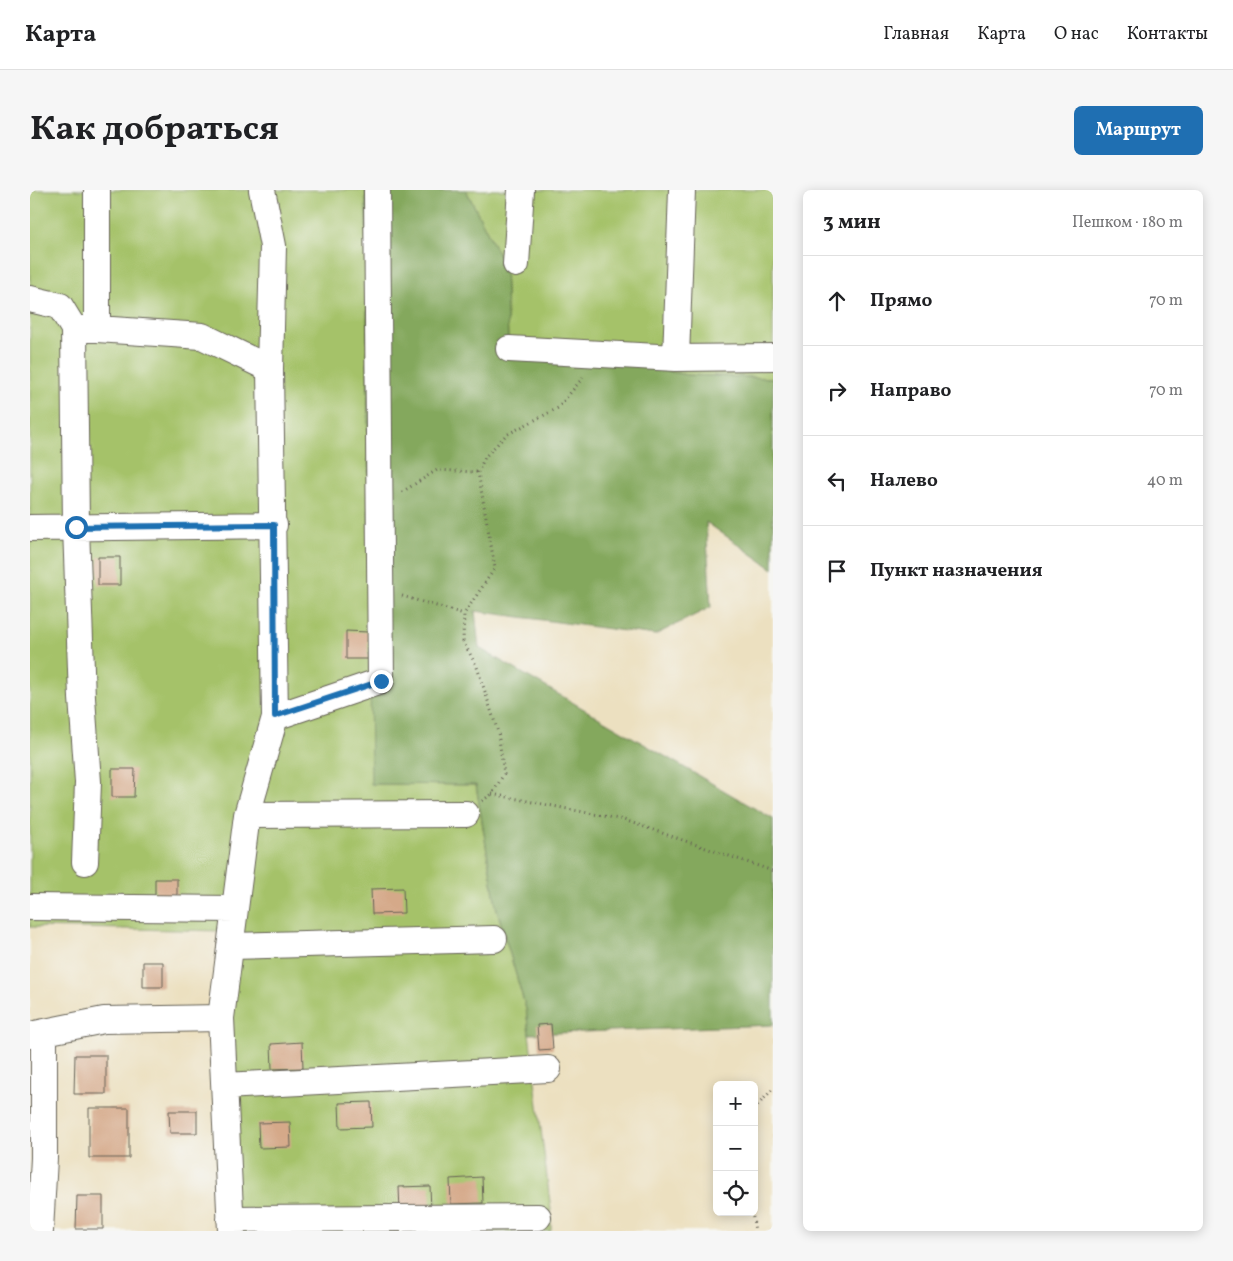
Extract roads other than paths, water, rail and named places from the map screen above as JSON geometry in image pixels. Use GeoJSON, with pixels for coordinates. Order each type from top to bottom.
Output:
{"type":"FeatureCollection","features":[{"type":"Feature","properties":{"kind":"street"},"geometry":{"type":"LineString","coordinates":[[85,862],[88,782],[82,698],[76,527],[86,329],[97,190]]}},
{"type":"Feature","properties":{"kind":"street"},"geometry":{"type":"LineString","coordinates":[[262,190],[273,246],[270,369],[274,525],[275,716],[248,815],[221,1018],[230,1225],[538,1217]]}},
{"type":"Feature","properties":{"kind":"street"},"geometry":{"type":"LineString","coordinates":[[275,716],[381,681],[377,190]]}},
{"type":"Feature","properties":{"kind":"street"},"geometry":{"type":"LineString","coordinates":[[516,264],[521,190]]}},
{"type":"Feature","properties":{"kind":"street"},"geometry":{"type":"LineString","coordinates":[[676,358],[682,190]]}},
{"type":"Feature","properties":{"kind":"street"},"geometry":{"type":"LineString","coordinates":[[30,299],[60,306],[86,329],[202,336],[270,369]]}},
{"type":"Feature","properties":{"kind":"street"},"geometry":{"type":"LineString","coordinates":[[510,349],[676,358],[773,357]]}},
{"type":"Feature","properties":{"kind":"street"},"geometry":{"type":"LineString","coordinates":[[30,528],[274,525]]}},
{"type":"Feature","properties":{"kind":"street"},"geometry":{"type":"LineString","coordinates":[[248,815],[466,814]]}},
{"type":"Feature","properties":{"kind":"street"},"geometry":{"type":"LineString","coordinates":[[30,907],[235,909]]}},
{"type":"Feature","properties":{"kind":"street"},"geometry":{"type":"LineString","coordinates":[[230,946],[494,939]]}},
{"type":"Feature","properties":{"kind":"street"},"geometry":{"type":"LineString","coordinates":[[40,1231],[44,1158],[37,1034],[104,1020],[221,1018]]}},
{"type":"Feature","properties":{"kind":"street"},"geometry":{"type":"LineString","coordinates":[[225,1086],[548,1069]]}}]}
